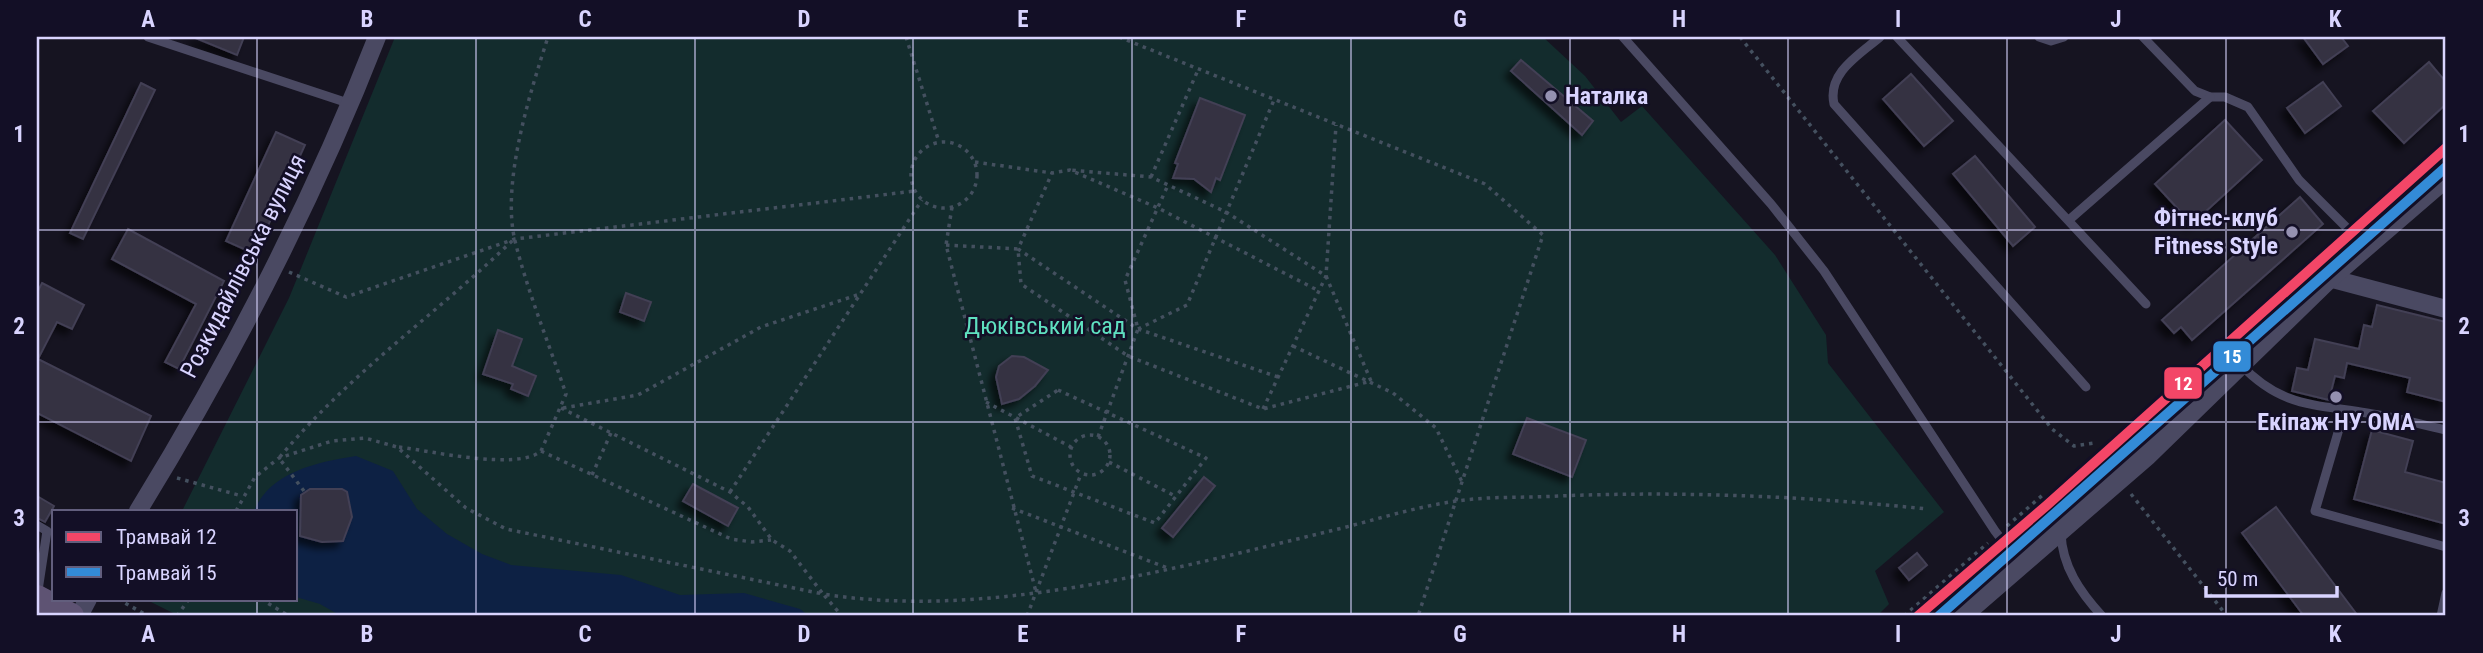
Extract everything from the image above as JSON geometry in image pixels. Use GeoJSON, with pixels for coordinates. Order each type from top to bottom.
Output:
{"type":"FeatureCollection","features":[{"type":"Feature","properties":{"kind":"main road"},"geometry":{"type":"LineString","coordinates":[[37,598],[71,616]]}},
{"type":"Feature","properties":{"kind":"street","name":"Розкидайлівська вулиця"},"geometry":{"type":"LineString","coordinates":[[139,510],[275,266],[351,104],[377,37]]}},
{"type":"Feature","properties":{"kind":"street"},"geometry":{"type":"LineString","coordinates":[[1961,616],[2119,480],[2329,278],[2446,177]]}},
{"type":"Feature","properties":{"kind":"street"},"geometry":{"type":"LineString","coordinates":[[2329,278],[2446,309]]}},
{"type":"Feature","properties":{"kind":"street"},"geometry":{"type":"LineString","coordinates":[[79,616],[87,600]]}},
{"type":"Feature","properties":{"kind":"lane"},"geometry":{"type":"LineString","coordinates":[[148,37],[351,104]]}},
{"type":"Feature","properties":{"kind":"lane"},"geometry":{"type":"LineString","coordinates":[[1622,37],[1771,204],[1824,271],[2021,565]]}},
{"type":"Feature","properties":{"kind":"lane"},"geometry":{"type":"LineString","coordinates":[[1880,37],[1837,75],[1831,92],[1834,104],[2086,387]]}},
{"type":"Feature","properties":{"kind":"lane"},"geometry":{"type":"LineString","coordinates":[[1897,37],[2146,304]]}},
{"type":"Feature","properties":{"kind":"lane"},"geometry":{"type":"LineString","coordinates":[[2039,37],[2051,41],[2064,37]]}},
{"type":"Feature","properties":{"kind":"lane"},"geometry":{"type":"LineString","coordinates":[[2143,37],[2195,90],[2210,97],[2225,97],[2248,107],[2299,180],[2366,246]]}},
{"type":"Feature","properties":{"kind":"lane"},"geometry":{"type":"LineString","coordinates":[[2069,220],[2210,97]]}},
{"type":"Feature","properties":{"kind":"lane"},"geometry":{"type":"LineString","coordinates":[[2239,364],[2278,396],[2344,412],[2365,412],[2446,430]]}},
{"type":"Feature","properties":{"kind":"lane"},"geometry":{"type":"LineString","coordinates":[[2344,412],[2315,511],[2446,547]]}},
{"type":"Feature","properties":{"kind":"lane"},"geometry":{"type":"LineString","coordinates":[[37,525],[47,531],[37,598]]}},
{"type":"Feature","properties":{"kind":"lane"},"geometry":{"type":"LineString","coordinates":[[2061,531],[2062,553],[2078,590],[2102,616]]}},
{"type":"Feature","properties":{"kind":"lane"},"geometry":{"type":"LineString","coordinates":[[2441,616],[2446,593]]}},
{"type":"Feature","properties":{"kind":"path"},"geometry":{"type":"LineString","coordinates":[[279,458],[332,441],[365,438],[397,447],[512,460],[533,458],[541,451],[566,394],[515,239],[513,185],[518,143],[548,37]]}},
{"type":"Feature","properties":{"kind":"path"},"geometry":{"type":"LineString","coordinates":[[906,37],[939,142]]}},
{"type":"Feature","properties":{"kind":"path"},"geometry":{"type":"LineString","coordinates":[[1119,37],[1198,71],[1485,184],[1543,235],[1418,616]]}},
{"type":"Feature","properties":{"kind":"path"},"geometry":{"type":"LineString","coordinates":[[1740,37],[2052,429],[2074,446],[2094,443]]}},
{"type":"Feature","properties":{"kind":"path"},"geometry":{"type":"LineString","coordinates":[[1151,177],[1198,71]]}},
{"type":"Feature","properties":{"kind":"path"},"geometry":{"type":"LineString","coordinates":[[1138,329],[1187,305],[1273,100]]}},
{"type":"Feature","properties":{"kind":"path"},"geometry":{"type":"LineString","coordinates":[[1263,409],[1326,276],[1336,125]]}},
{"type":"Feature","properties":{"kind":"path"},"geometry":{"type":"LineString","coordinates":[[975,162],[975,184],[971,194],[952,207],[931,205],[922,200],[915,191],[911,171],[914,160],[920,152],[939,142],[960,146],[975,162],[1052,173],[1070,170],[1151,177],[1226,212],[1326,276],[1371,381]]}},
{"type":"Feature","properties":{"kind":"path"},"geometry":{"type":"LineString","coordinates":[[1070,170],[1216,236],[1319,291]]}},
{"type":"Feature","properties":{"kind":"path"},"geometry":{"type":"LineString","coordinates":[[1052,173],[1018,249],[1021,284],[1128,356],[1263,409],[1371,381]]}},
{"type":"Feature","properties":{"kind":"path"},"geometry":{"type":"LineString","coordinates":[[1098,437],[1138,329],[1125,280],[1168,186]]}},
{"type":"Feature","properties":{"kind":"path"},"geometry":{"type":"LineString","coordinates":[[275,266],[346,297],[515,239],[915,191]]}},
{"type":"Feature","properties":{"kind":"path"},"geometry":{"type":"LineString","coordinates":[[730,492],[922,200]]}},
{"type":"Feature","properties":{"kind":"path"},"geometry":{"type":"LineString","coordinates":[[952,207],[946,245],[1012,508],[1036,592]]}},
{"type":"Feature","properties":{"kind":"path"},"geometry":{"type":"LineString","coordinates":[[236,510],[255,477],[279,458],[317,413],[364,368],[515,239]]}},
{"type":"Feature","properties":{"kind":"path"},"geometry":{"type":"LineString","coordinates":[[946,245],[1018,249],[1138,329],[1278,377]]}},
{"type":"Feature","properties":{"kind":"path"},"geometry":{"type":"LineString","coordinates":[[561,408],[638,395],[761,327],[859,294]]}},
{"type":"Feature","properties":{"kind":"path"},"geometry":{"type":"LineString","coordinates":[[1293,346],[1393,393],[1436,428],[1463,483]]}},
{"type":"Feature","properties":{"kind":"path"},"geometry":{"type":"LineString","coordinates":[[1058,390],[1206,458],[1156,523],[1032,476],[1015,418],[1058,390]]}},
{"type":"Feature","properties":{"kind":"path"},"geometry":{"type":"LineString","coordinates":[[986,402],[1071,447]]}},
{"type":"Feature","properties":{"kind":"path"},"geometry":{"type":"LineString","coordinates":[[561,408],[730,492],[748,507],[772,540],[790,551],[842,616]]}},
{"type":"Feature","properties":{"kind":"path"},"geometry":{"type":"LineString","coordinates":[[592,475],[611,433]]}},
{"type":"Feature","properties":{"kind":"path"},"geometry":{"type":"LineString","coordinates":[[1098,437],[1107,445],[1109,462],[1101,472],[1081,474],[1070,460],[1071,447],[1079,438],[1098,437]]}},
{"type":"Feature","properties":{"kind":"path"},"geometry":{"type":"LineString","coordinates":[[397,447],[466,508],[506,529],[868,601],[931,600],[1036,592],[1171,570],[1457,501],[1662,492],[1829,499],[1927,509]]}},
{"type":"Feature","properties":{"kind":"path"},"geometry":{"type":"LineString","coordinates":[[541,451],[731,540],[772,540]]}},
{"type":"Feature","properties":{"kind":"path"},"geometry":{"type":"LineString","coordinates":[[279,458],[304,491]]}},
{"type":"Feature","properties":{"kind":"path"},"geometry":{"type":"LineString","coordinates":[[1109,462],[1176,496]]}},
{"type":"Feature","properties":{"kind":"path"},"geometry":{"type":"LineString","coordinates":[[161,474],[242,496]]}},
{"type":"Feature","properties":{"kind":"path"},"geometry":{"type":"LineString","coordinates":[[1027,616],[1081,474]]}},
{"type":"Feature","properties":{"kind":"path"},"geometry":{"type":"LineString","coordinates":[[2119,480],[2227,616]]}},
{"type":"Feature","properties":{"kind":"path"},"geometry":{"type":"LineString","coordinates":[[1904,616],[2045,493]]}},
{"type":"Feature","properties":{"kind":"path"},"geometry":{"type":"LineString","coordinates":[[1012,508],[1171,570]]}},
{"type":"Feature","properties":{"kind":"path"},"geometry":{"type":"LineString","coordinates":[[1925,598],[1936,615]]}},
{"type":"Feature","properties":{"kind":"path"},"geometry":{"type":"LineString","coordinates":[[120,600],[148,616]]}},
{"type":"Feature","properties":{"kind":"path"},"geometry":{"type":"LineString","coordinates":[[177,616],[189,600]]}},
{"type":"Feature","properties":{"kind":"path"},"geometry":{"type":"LineString","coordinates":[[263,600],[289,616]]}},
{"type":"Feature","properties":{"kind":"green space","name":"Дюківський сад"},"geometry":{"type":"Polygon","coordinates":[[[395,37],[1543,37],[1585,76],[1621,122],[1642,106],[1775,255],[1826,335],[1828,363],[1944,512],[1875,571],[1889,604],[1877,616],[179,616],[147,600],[298,600],[298,510],[183,510],[289,298],[395,37]]]}},
{"type":"Feature","properties":{"kind":"water"},"geometry":{"type":"Polygon","coordinates":[[[356,456],[393,471],[417,509],[447,534],[482,554],[511,565],[621,575],[680,595],[744,593],[800,609],[809,616],[341,616],[320,604],[298,598],[298,510],[255,510],[261,498],[283,478],[326,462],[356,456]]]}},
{"type":"Feature","properties":{"kind":"building"},"geometry":{"type":"Polygon","coordinates":[[[193,37],[244,37],[237,55],[193,37]]]}},
{"type":"Feature","properties":{"kind":"building"},"geometry":{"type":"Polygon","coordinates":[[[2303,37],[2341,37],[2348,46],[2323,64],[2303,37]]]}},
{"type":"Feature","properties":{"kind":"building","name":"Наталка"},"geometry":{"type":"Polygon","coordinates":[[[1521,60],[1593,121],[1582,135],[1511,71],[1521,60]]]}},
{"type":"Feature","properties":{"kind":"building"},"geometry":{"type":"Polygon","coordinates":[[[2429,62],[2446,82],[2446,104],[2404,143],[2373,111],[2429,62]]]}},
{"type":"Feature","properties":{"kind":"building"},"geometry":{"type":"Polygon","coordinates":[[[1911,74],[1953,121],[1924,146],[1883,99],[1911,74]]]}},
{"type":"Feature","properties":{"kind":"building"},"geometry":{"type":"Polygon","coordinates":[[[2323,82],[2341,106],[2305,133],[2287,108],[2323,82]]]}},
{"type":"Feature","properties":{"kind":"building"},"geometry":{"type":"Polygon","coordinates":[[[141,83],[155,90],[83,239],[70,233],[141,83]]]}},
{"type":"Feature","properties":{"kind":"building"},"geometry":{"type":"Polygon","coordinates":[[[1200,98],[1245,115],[1220,180],[1216,178],[1211,192],[1194,179],[1173,178],[1178,164],[1175,163],[1200,98]]]}},
{"type":"Feature","properties":{"kind":"building"},"geometry":{"type":"Polygon","coordinates":[[[2225,120],[2262,160],[2192,224],[2155,184],[2225,120]]]}},
{"type":"Feature","properties":{"kind":"building"},"geometry":{"type":"Polygon","coordinates":[[[276,132],[305,145],[255,254],[226,241],[276,132]]]}},
{"type":"Feature","properties":{"kind":"building"},"geometry":{"type":"Polygon","coordinates":[[[1975,156],[2035,227],[2013,246],[1953,174],[1975,156]]]}},
{"type":"Feature","properties":{"kind":"building"},"geometry":{"type":"Polygon","coordinates":[[[2300,197],[2323,224],[2192,340],[2181,327],[2174,333],[2162,320],[2300,197]]]}},
{"type":"Feature","properties":{"kind":"building"},"geometry":{"type":"Polygon","coordinates":[[[128,229],[224,281],[179,369],[165,362],[196,304],[112,259],[128,229]]]}},
{"type":"Feature","properties":{"kind":"building"},"geometry":{"type":"Polygon","coordinates":[[[42,283],[84,305],[72,329],[57,322],[38,359],[151,416],[131,461],[37,413],[37,293],[42,283]]]}},
{"type":"Feature","properties":{"kind":"building"},"geometry":{"type":"Polygon","coordinates":[[[626,293],[651,302],[644,321],[620,312],[626,293]]]}},
{"type":"Feature","properties":{"kind":"building"},"geometry":{"type":"Polygon","coordinates":[[[2377,305],[2446,322],[2446,402],[2407,392],[2410,378],[2347,363],[2344,378],[2335,376],[2329,400],[2292,391],[2297,368],[2308,370],[2315,339],[2359,349],[2364,325],[2372,327],[2377,305]]]}},
{"type":"Feature","properties":{"kind":"building"},"geometry":{"type":"Polygon","coordinates":[[[498,330],[522,339],[512,366],[536,376],[528,396],[511,389],[513,384],[483,374],[498,330]]]}},
{"type":"Feature","properties":{"kind":"building"},"geometry":{"type":"Polygon","coordinates":[[[1012,356],[1024,357],[1048,370],[1035,386],[1019,399],[1002,404],[996,377],[999,366],[1012,356]]]}},
{"type":"Feature","properties":{"kind":"building"},"geometry":{"type":"Polygon","coordinates":[[[1527,418],[1586,440],[1572,477],[1513,454],[1527,418]]]}},
{"type":"Feature","properties":{"kind":"building"},"geometry":{"type":"Polygon","coordinates":[[[2372,430],[2413,441],[2405,472],[2446,483],[2446,524],[2354,499],[2372,430]]]}},
{"type":"Feature","properties":{"kind":"building"},"geometry":{"type":"Polygon","coordinates":[[[1204,477],[1215,486],[1173,537],[1162,528],[1204,477]]]}},
{"type":"Feature","properties":{"kind":"building"},"geometry":{"type":"Polygon","coordinates":[[[693,484],[738,508],[728,526],[683,501],[693,484]]]}},
{"type":"Feature","properties":{"kind":"building"},"geometry":{"type":"Polygon","coordinates":[[[310,489],[342,489],[347,492],[352,517],[343,541],[322,542],[300,536],[301,495],[310,489]]]}},
{"type":"Feature","properties":{"kind":"building"},"geometry":{"type":"Polygon","coordinates":[[[37,496],[54,506],[45,522],[37,518],[37,496]]]}},
{"type":"Feature","properties":{"kind":"building"},"geometry":{"type":"Polygon","coordinates":[[[2276,507],[2358,616],[2304,616],[2242,533],[2276,507]]]}},
{"type":"Feature","properties":{"kind":"building"},"geometry":{"type":"Polygon","coordinates":[[[1917,553],[1927,565],[1909,580],[1899,568],[1917,553]]]}},
{"type":"Feature","properties":{"kind":"tram line","name":"12"},"geometry":{"type":"LineString","coordinates":[[1918,616],[2046,506],[2446,148]]}},
{"type":"Feature","properties":{"kind":"tram line","name":"15"},"geometry":{"type":"LineString","coordinates":[[1939,616],[2446,167]]}},
{"type":"Feature","properties":{"kind":"place","name":"Наталка"},"geometry":{"type":"Point","coordinates":[1551,96]}},
{"type":"Feature","properties":{"kind":"place","name":"Фітнес-клуб Fitness Style"},"geometry":{"type":"Point","coordinates":[2292,232]}},
{"type":"Feature","properties":{"kind":"place","name":"Екіпаж НУ ОМА"},"geometry":{"type":"Point","coordinates":[2336,397]}}]}
